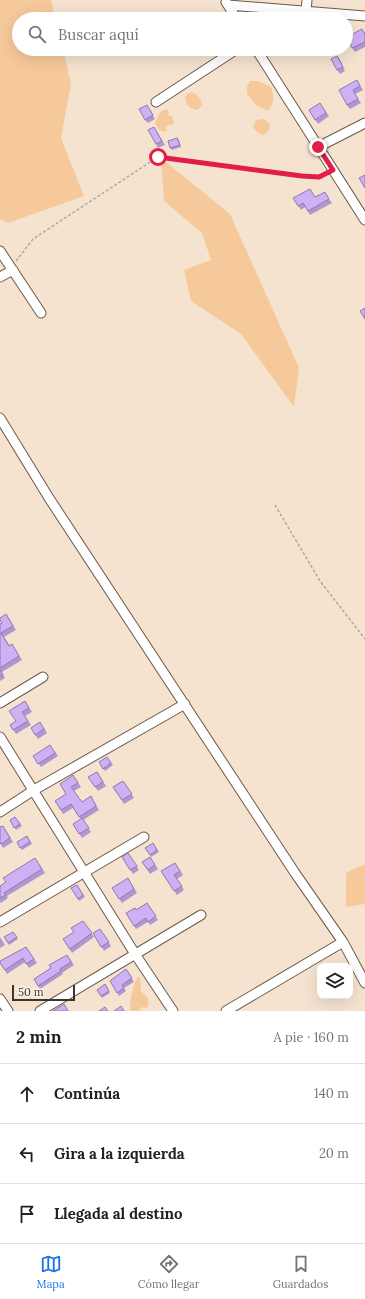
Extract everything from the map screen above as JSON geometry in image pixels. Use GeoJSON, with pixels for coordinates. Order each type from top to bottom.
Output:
{"type":"FeatureCollection","features":[{"type":"Feature","properties":{"kind":"street"},"geometry":{"type":"LineString","coordinates":[[306,11],[307,0]]}},
{"type":"Feature","properties":{"kind":"street"},"geometry":{"type":"LineString","coordinates":[[226,2],[318,12]]}},
{"type":"Feature","properties":{"kind":"street"},"geometry":{"type":"LineString","coordinates":[[226,2],[232,12]]}},
{"type":"Feature","properties":{"kind":"street"},"geometry":{"type":"LineString","coordinates":[[353,15],[365,16]]}},
{"type":"Feature","properties":{"kind":"street"},"geometry":{"type":"LineString","coordinates":[[156,102],[226,56]]}},
{"type":"Feature","properties":{"kind":"street"},"geometry":{"type":"LineString","coordinates":[[260,56],[365,220]]}},
{"type":"Feature","properties":{"kind":"street"},"geometry":{"type":"LineString","coordinates":[[318,147],[365,123]]}},
{"type":"Feature","properties":{"kind":"street"},"geometry":{"type":"LineString","coordinates":[[0,251],[41,313]]}},
{"type":"Feature","properties":{"kind":"street"},"geometry":{"type":"LineString","coordinates":[[0,278],[12,270]]}},
{"type":"Feature","properties":{"kind":"street"},"geometry":{"type":"LineString","coordinates":[[0,418],[49,498],[295,873],[343,942],[365,983]]}},
{"type":"Feature","properties":{"kind":"street"},"geometry":{"type":"LineString","coordinates":[[0,703],[43,676]]}},
{"type":"Feature","properties":{"kind":"street"},"geometry":{"type":"LineString","coordinates":[[0,812],[34,790],[185,704]]}},
{"type":"Feature","properties":{"kind":"street"},"geometry":{"type":"LineString","coordinates":[[0,737],[85,871],[135,954],[173,1011]]}},
{"type":"Feature","properties":{"kind":"street"},"geometry":{"type":"LineString","coordinates":[[0,922],[144,837]]}},
{"type":"Feature","properties":{"kind":"street"},"geometry":{"type":"LineString","coordinates":[[40,1011],[201,915]]}},
{"type":"Feature","properties":{"kind":"street"},"geometry":{"type":"LineString","coordinates":[[226,1011],[343,942]]}},
{"type":"Feature","properties":{"kind":"street"},"geometry":{"type":"LineString","coordinates":[[0,999],[8,1011]]}},
{"type":"Feature","properties":{"kind":"path"},"geometry":{"type":"LineString","coordinates":[[12,270],[17,260],[33,239],[158,157],[302,176],[319,177],[333,170]]}},
{"type":"Feature","properties":{"kind":"path"},"geometry":{"type":"LineString","coordinates":[[275,505],[320,581],[365,639]]}},
{"type":"Feature","properties":{"kind":"shaded area"},"geometry":{"type":"Polygon","coordinates":[[[0,0],[51,0],[54,12],[12,12],[12,56],[65,56],[71,84],[61,138],[84,196],[8,223],[0,219],[0,0]]]}},
{"type":"Feature","properties":{"kind":"shaded area"},"geometry":{"type":"Polygon","coordinates":[[[250,81],[258,81],[271,87],[273,99],[272,105],[268,111],[256,105],[247,94],[247,87],[250,81]]]}},
{"type":"Feature","properties":{"kind":"shaded area"},"geometry":{"type":"Polygon","coordinates":[[[191,92],[196,94],[201,101],[202,106],[197,110],[190,108],[186,103],[185,96],[191,92]]]}},
{"type":"Feature","properties":{"kind":"shaded area"},"geometry":{"type":"Polygon","coordinates":[[[166,109],[169,111],[168,115],[172,116],[174,122],[172,125],[168,125],[166,127],[167,131],[164,132],[158,129],[155,123],[160,112],[166,109]]]}},
{"type":"Feature","properties":{"kind":"shaded area"},"geometry":{"type":"Polygon","coordinates":[[[264,119],[270,124],[269,131],[263,135],[257,132],[253,127],[256,120],[264,119]]]}},
{"type":"Feature","properties":{"kind":"shaded area"},"geometry":{"type":"Polygon","coordinates":[[[161,158],[230,214],[299,368],[294,407],[241,334],[191,301],[184,270],[211,260],[202,233],[164,201],[161,158]]]}},
{"type":"Feature","properties":{"kind":"shaded area"},"geometry":{"type":"Polygon","coordinates":[[[365,864],[365,904],[346,907],[346,873],[365,864]]]}},
{"type":"Feature","properties":{"kind":"shaded area"},"geometry":{"type":"Polygon","coordinates":[[[138,977],[140,977],[141,991],[148,998],[148,1006],[146,1008],[142,1007],[139,1011],[130,1011],[134,984],[138,977]]]}},
{"type":"Feature","properties":{"kind":"building"},"geometry":{"type":"Polygon","coordinates":[[[362,29],[365,35],[365,42],[353,48],[353,34],[362,29]]]}},
{"type":"Feature","properties":{"kind":"building"},"geometry":{"type":"Polygon","coordinates":[[[337,56],[343,67],[337,70],[331,59],[337,56]]]}},
{"type":"Feature","properties":{"kind":"building"},"geometry":{"type":"Polygon","coordinates":[[[357,80],[360,86],[353,90],[358,99],[347,105],[339,90],[357,80]]]}},
{"type":"Feature","properties":{"kind":"building"},"geometry":{"type":"Polygon","coordinates":[[[320,103],[326,113],[315,120],[309,110],[320,103]]]}},
{"type":"Feature","properties":{"kind":"building"},"geometry":{"type":"Polygon","coordinates":[[[147,105],[153,115],[145,120],[139,109],[147,105]]]}},
{"type":"Feature","properties":{"kind":"building"},"geometry":{"type":"Polygon","coordinates":[[[154,127],[162,141],[156,144],[148,130],[154,127]]]}},
{"type":"Feature","properties":{"kind":"building"},"geometry":{"type":"Polygon","coordinates":[[[177,138],[180,145],[170,148],[168,141],[177,138]]]}},
{"type":"Feature","properties":{"kind":"building"},"geometry":{"type":"Polygon","coordinates":[[[365,175],[365,188],[359,178],[365,175]]]}},
{"type":"Feature","properties":{"kind":"building"},"geometry":{"type":"Polygon","coordinates":[[[310,189],[315,197],[325,192],[329,199],[308,211],[303,203],[298,206],[293,198],[310,189]]]}},
{"type":"Feature","properties":{"kind":"building"},"geometry":{"type":"Polygon","coordinates":[[[365,308],[365,319],[360,311],[365,308]]]}},
{"type":"Feature","properties":{"kind":"building"},"geometry":{"type":"Polygon","coordinates":[[[6,614],[13,626],[1,633],[9,646],[12,644],[19,656],[0,668],[0,624],[2,623],[0,618],[6,614]]]}},
{"type":"Feature","properties":{"kind":"building"},"geometry":{"type":"Polygon","coordinates":[[[25,701],[29,708],[22,712],[28,721],[13,730],[10,725],[16,721],[9,711],[25,701]]]}},
{"type":"Feature","properties":{"kind":"building"},"geometry":{"type":"Polygon","coordinates":[[[40,722],[44,729],[35,735],[31,728],[40,722]]]}},
{"type":"Feature","properties":{"kind":"building"},"geometry":{"type":"Polygon","coordinates":[[[50,745],[55,753],[38,764],[33,756],[50,745]]]}},
{"type":"Feature","properties":{"kind":"building"},"geometry":{"type":"Polygon","coordinates":[[[107,757],[111,763],[103,769],[99,762],[107,757]]]}},
{"type":"Feature","properties":{"kind":"building"},"geometry":{"type":"Polygon","coordinates":[[[97,772],[103,782],[95,787],[88,777],[97,772]]]}},
{"type":"Feature","properties":{"kind":"building"},"geometry":{"type":"Polygon","coordinates":[[[73,775],[78,783],[71,787],[82,802],[91,796],[96,806],[79,817],[71,804],[61,810],[55,801],[66,794],[60,784],[73,775]]]}},
{"type":"Feature","properties":{"kind":"building"},"geometry":{"type":"Polygon","coordinates":[[[123,781],[132,794],[122,800],[113,787],[123,781]]]}},
{"type":"Feature","properties":{"kind":"building"},"geometry":{"type":"Polygon","coordinates":[[[15,817],[20,824],[14,828],[10,820],[15,817]]]}},
{"type":"Feature","properties":{"kind":"building"},"geometry":{"type":"Polygon","coordinates":[[[82,818],[89,828],[79,834],[73,824],[82,818]]]}},
{"type":"Feature","properties":{"kind":"building"},"geometry":{"type":"Polygon","coordinates":[[[3,826],[10,838],[1,844],[0,827],[3,826]]]}},
{"type":"Feature","properties":{"kind":"building"},"geometry":{"type":"Polygon","coordinates":[[[27,836],[30,842],[20,848],[17,842],[27,836]]]}},
{"type":"Feature","properties":{"kind":"building"},"geometry":{"type":"Polygon","coordinates":[[[153,843],[157,850],[150,855],[145,848],[153,843]]]}},
{"type":"Feature","properties":{"kind":"building"},"geometry":{"type":"Polygon","coordinates":[[[128,853],[137,866],[130,870],[122,857],[128,853]]]}},
{"type":"Feature","properties":{"kind":"building"},"geometry":{"type":"Polygon","coordinates":[[[150,857],[155,865],[148,870],[142,862],[150,857]]]}},
{"type":"Feature","properties":{"kind":"building"},"geometry":{"type":"Polygon","coordinates":[[[35,858],[42,869],[4,893],[6,895],[0,898],[0,886],[6,882],[3,878],[35,858]]]}},
{"type":"Feature","properties":{"kind":"building"},"geometry":{"type":"Polygon","coordinates":[[[175,863],[180,871],[174,875],[182,886],[174,891],[161,871],[175,863]]]}},
{"type":"Feature","properties":{"kind":"building"},"geometry":{"type":"Polygon","coordinates":[[[128,878],[134,889],[119,899],[112,888],[128,878]]]}},
{"type":"Feature","properties":{"kind":"building"},"geometry":{"type":"Polygon","coordinates":[[[77,885],[83,895],[78,899],[71,888],[77,885]]]}},
{"type":"Feature","properties":{"kind":"building"},"geometry":{"type":"Polygon","coordinates":[[[147,903],[156,916],[148,922],[146,918],[134,926],[126,913],[135,908],[136,910],[147,903]]]}},
{"type":"Feature","properties":{"kind":"building"},"geometry":{"type":"Polygon","coordinates":[[[83,921],[92,933],[70,949],[63,939],[74,932],[71,928],[83,921]]]}},
{"type":"Feature","properties":{"kind":"building"},"geometry":{"type":"Polygon","coordinates":[[[100,929],[109,942],[101,947],[93,933],[100,929]]]}},
{"type":"Feature","properties":{"kind":"building"},"geometry":{"type":"Polygon","coordinates":[[[13,932],[17,937],[8,943],[4,937],[13,932]]]}},
{"type":"Feature","properties":{"kind":"building"},"geometry":{"type":"Polygon","coordinates":[[[26,947],[34,959],[26,964],[23,958],[5,970],[0,961],[26,947]]]}},
{"type":"Feature","properties":{"kind":"building"},"geometry":{"type":"Polygon","coordinates":[[[67,955],[71,962],[60,969],[61,971],[38,986],[34,979],[51,968],[49,965],[67,955]]]}},
{"type":"Feature","properties":{"kind":"building"},"geometry":{"type":"Polygon","coordinates":[[[126,969],[132,978],[122,985],[124,988],[117,993],[110,981],[126,969]]]}},
{"type":"Feature","properties":{"kind":"building"},"geometry":{"type":"Polygon","coordinates":[[[105,984],[109,991],[101,996],[97,990],[105,984]]]}},
{"type":"Feature","properties":{"kind":"building"},"geometry":{"type":"Polygon","coordinates":[[[64,1004],[68,1011],[53,1011],[64,1004]]]}},
{"type":"Feature","properties":{"kind":"building"},"geometry":{"type":"Polygon","coordinates":[[[121,1006],[124,1011],[114,1011],[121,1006]]]}},
{"type":"Feature","properties":{"kind":"building"},"geometry":{"type":"Polygon","coordinates":[[[105,1007],[108,1011],[99,1011],[105,1007]]]}},
{"type":"Feature","properties":{"kind":"route"},"geometry":{"type":"LineString","coordinates":[[158,157],[169,157],[244,169],[319,177],[324,176],[333,170],[318,147]]}}]}
